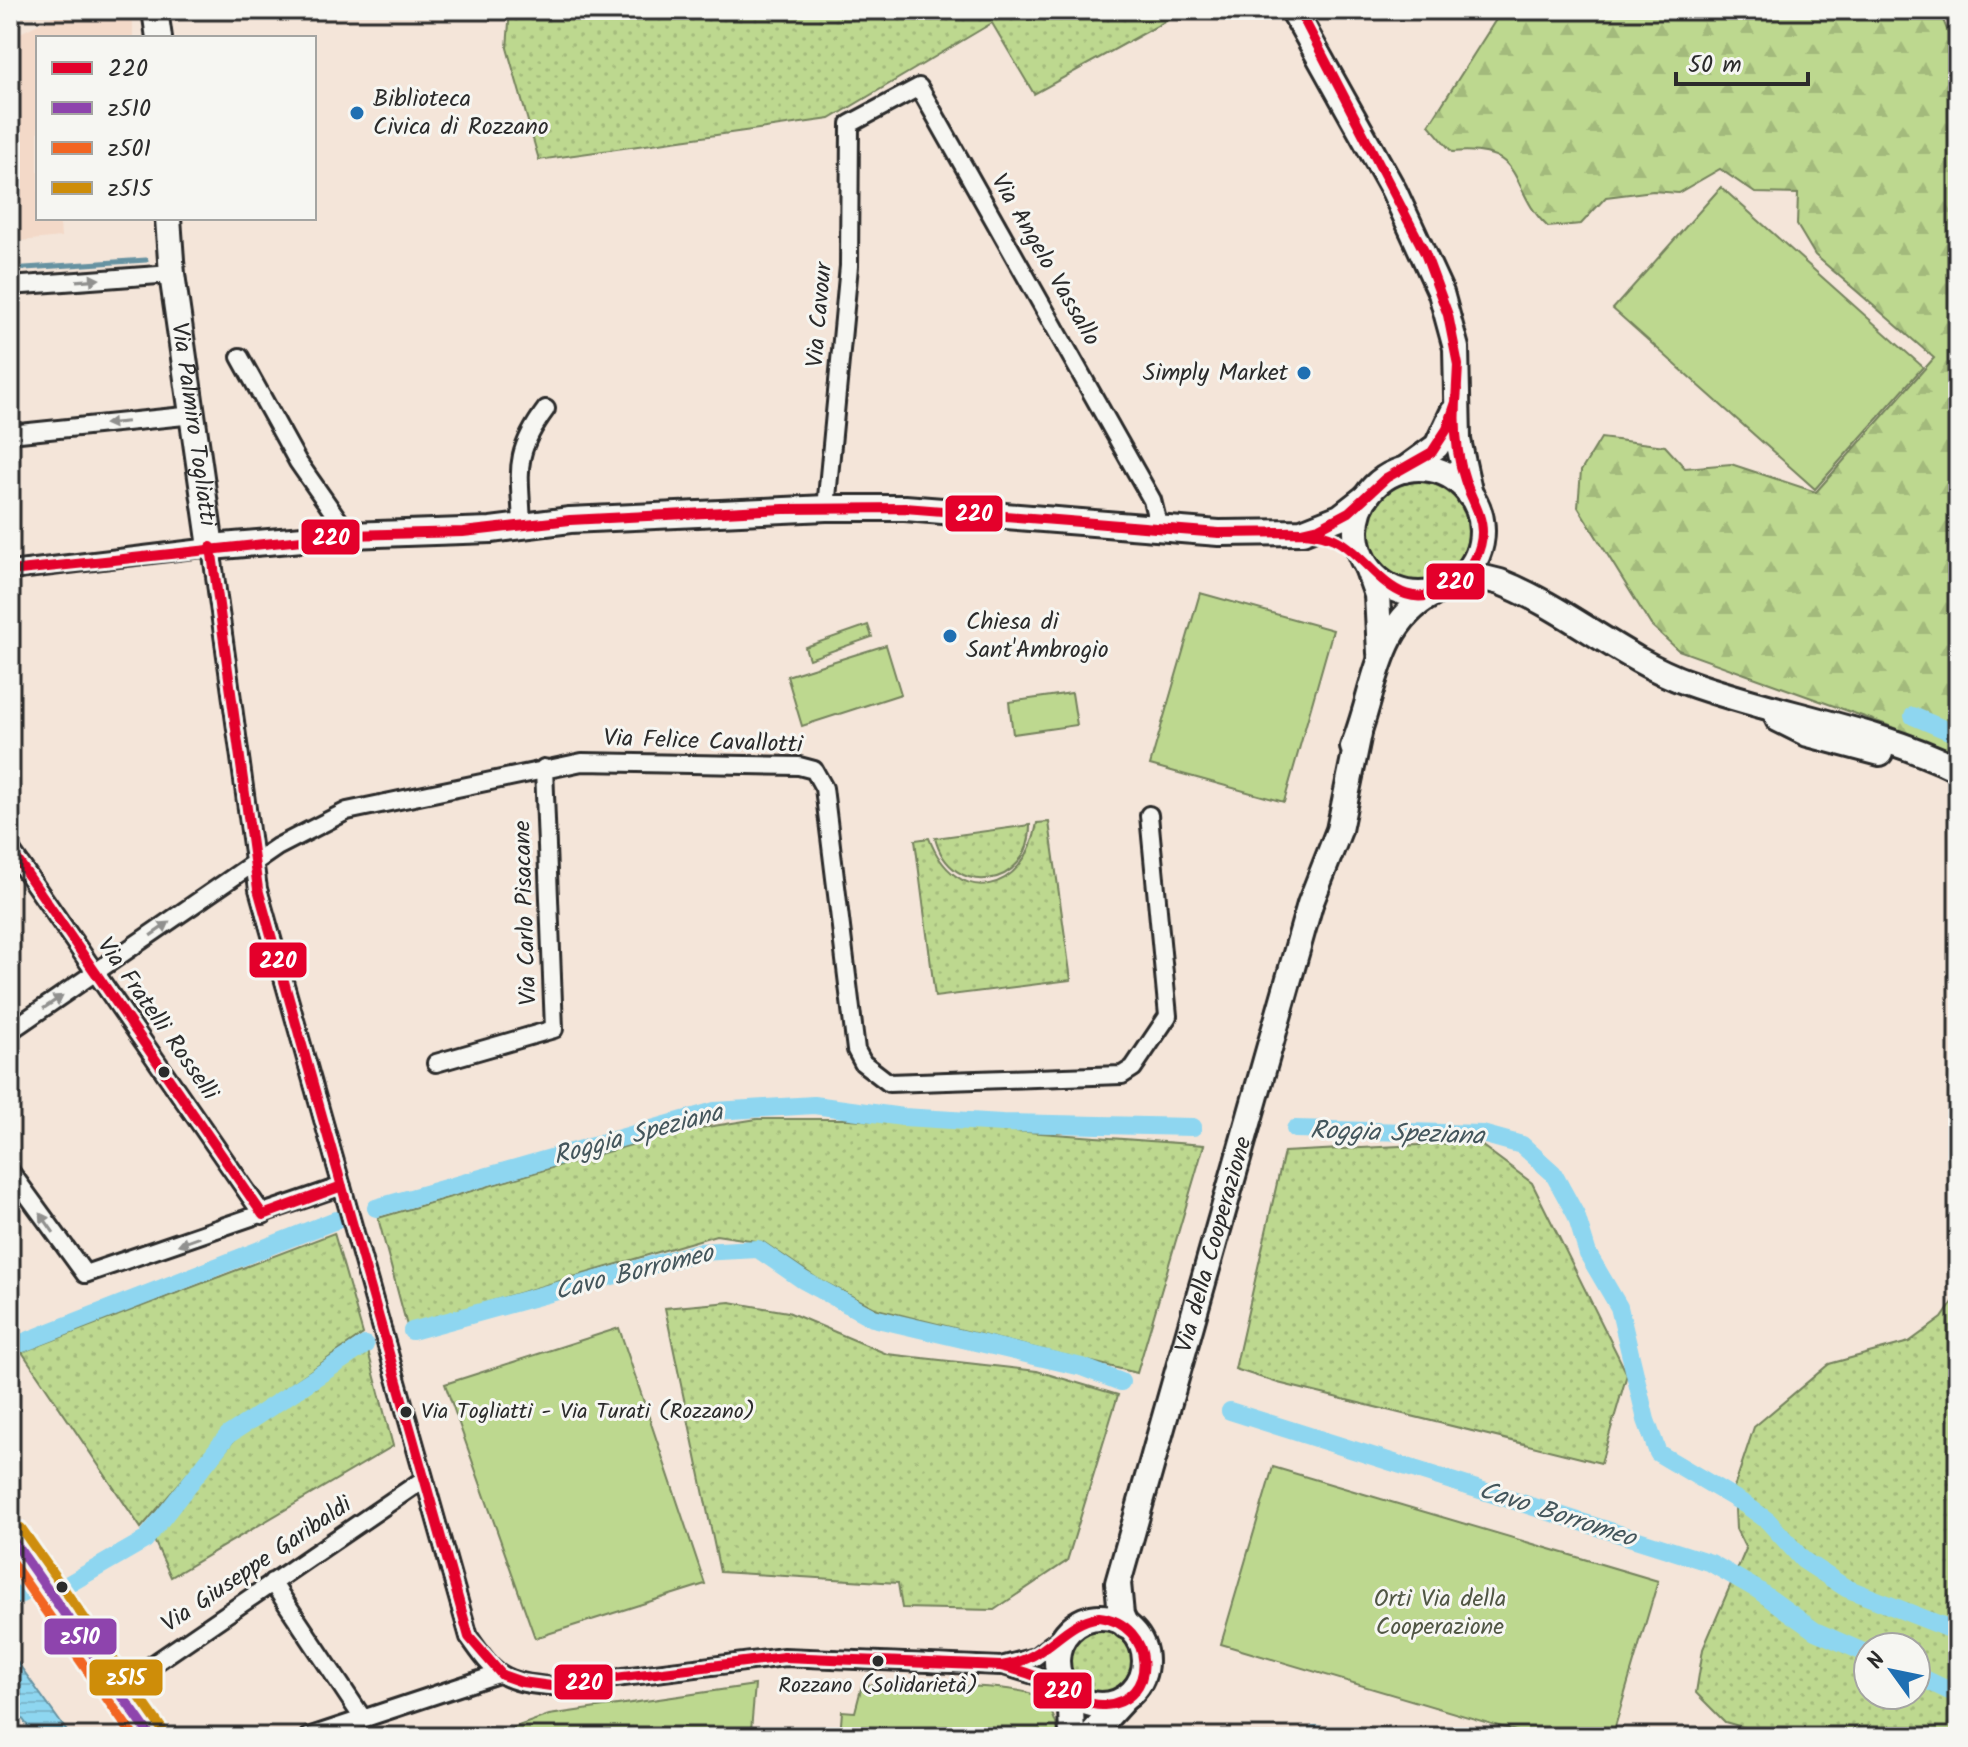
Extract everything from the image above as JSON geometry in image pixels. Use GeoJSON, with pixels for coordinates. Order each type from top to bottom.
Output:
{"type":"FeatureCollection","features":[{"type":"Feature","properties":{"kind":"main road"},"geometry":{"type":"LineString","coordinates":[[10,1536],[151,1737]]}},
{"type":"Feature","properties":{"kind":"street"},"geometry":{"type":"LineString","coordinates":[[155,10],[159,36]]}},
{"type":"Feature","properties":{"kind":"street"},"geometry":{"type":"LineString","coordinates":[[169,36],[171,10]]}},
{"type":"Feature","properties":{"kind":"street"},"geometry":{"type":"LineString","coordinates":[[1296,10],[1425,253],[1445,304],[1456,348],[1456,402],[1462,472],[1478,510],[1481,534],[1476,558],[1444,589]]}},
{"type":"Feature","properties":{"kind":"street","name":"Via Angelo Vassallo"},"geometry":{"type":"LineString","coordinates":[[850,124],[919,87],[1152,500],[1159,528]]}},
{"type":"Feature","properties":{"kind":"street","name":"Via Cavour"},"geometry":{"type":"LineString","coordinates":[[826,508],[849,266],[850,124]]}},
{"type":"Feature","properties":{"kind":"street","name":"Via Palmiro Togliatti"},"geometry":{"type":"LineString","coordinates":[[168,220],[172,274],[258,889],[469,1637],[498,1674],[516,1684],[574,1685],[794,1656],[1001,1666]]}},
{"type":"Feature","properties":{"kind":"street"},"geometry":{"type":"LineString","coordinates":[[10,286],[172,274]]}},
{"type":"Feature","properties":{"kind":"street"},"geometry":{"type":"LineString","coordinates":[[240,357],[298,462],[349,535]]}},
{"type":"Feature","properties":{"kind":"street"},"geometry":{"type":"LineString","coordinates":[[1311,531],[1340,517],[1386,478],[1404,470],[1437,446],[1456,402]]}},
{"type":"Feature","properties":{"kind":"street"},"geometry":{"type":"LineString","coordinates":[[522,525],[519,456],[528,433],[546,409]]}},
{"type":"Feature","properties":{"kind":"street"},"geometry":{"type":"LineString","coordinates":[[10,434],[194,415]]}},
{"type":"Feature","properties":{"kind":"street"},"geometry":{"type":"LineString","coordinates":[[1404,470],[1419,469],[1448,476],[1470,495]]}},
{"type":"Feature","properties":{"kind":"street"},"geometry":{"type":"LineString","coordinates":[[1365,564],[1356,534],[1359,514],[1367,496]]}},
{"type":"Feature","properties":{"kind":"street"},"geometry":{"type":"LineString","coordinates":[[10,571],[211,547],[349,535],[463,532],[696,513],[826,508],[905,508],[1219,533],[1311,531],[1345,545],[1379,580],[1396,590],[1415,594],[1489,578],[1513,587],[1654,669],[1729,696],[1872,735],[1958,769]]}},
{"type":"Feature","properties":{"kind":"street"},"geometry":{"type":"LineString","coordinates":[[1481,534],[1513,587]]}},
{"type":"Feature","properties":{"kind":"street","name":"Via della Cooperazione"},"geometry":{"type":"LineString","coordinates":[[1365,564],[1377,595],[1380,659]]}},
{"type":"Feature","properties":{"kind":"street","name":"Via della Cooperazione"},"geometry":{"type":"LineString","coordinates":[[1126,1626],[1121,1615],[1118,1583],[1310,904],[1324,826],[1359,733],[1380,659],[1402,615],[1444,589]]}},
{"type":"Feature","properties":{"kind":"street"},"geometry":{"type":"LineString","coordinates":[[1729,696],[1808,734],[1958,776]]}},
{"type":"Feature","properties":{"kind":"street","name":"Via Felice Cavallotti"},"geometry":{"type":"LineString","coordinates":[[10,1031],[254,863],[347,811],[582,762],[799,766],[814,770],[824,788],[856,1050],[874,1074],[889,1083],[1112,1077],[1133,1068],[1168,1016],[1149,815]]}},
{"type":"Feature","properties":{"kind":"street","name":"Via Carlo Pisacane"},"geometry":{"type":"LineString","coordinates":[[436,1063],[554,1029],[544,768]]}},
{"type":"Feature","properties":{"kind":"street","name":"Via Fratelli Rosselli"},"geometry":{"type":"LineString","coordinates":[[10,849],[263,1215]]}},
{"type":"Feature","properties":{"kind":"street"},"geometry":{"type":"LineString","coordinates":[[10,1171],[85,1274],[342,1186]]}},
{"type":"Feature","properties":{"kind":"street","name":"Via Giuseppe Garibaldi"},"geometry":{"type":"LineString","coordinates":[[117,1689],[424,1479]]}},
{"type":"Feature","properties":{"kind":"street"},"geometry":{"type":"LineString","coordinates":[[272,1582],[362,1717]]}},
{"type":"Feature","properties":{"kind":"street","name":"Via della Cooperazione"},"geometry":{"type":"LineString","coordinates":[[1077,1625],[1118,1583]]}},
{"type":"Feature","properties":{"kind":"street"},"geometry":{"type":"LineString","coordinates":[[1001,1666],[1035,1657],[1077,1625],[1102,1617],[1126,1626],[1139,1640],[1144,1656],[1142,1676],[1131,1693],[1089,1737]]}},
{"type":"Feature","properties":{"kind":"street"},"geometry":{"type":"LineString","coordinates":[[1072,1737],[1069,1691],[1058,1650],[1077,1625]]}},
{"type":"Feature","properties":{"kind":"street"},"geometry":{"type":"LineString","coordinates":[[1001,1666],[1037,1676],[1107,1705],[1131,1693]]}},
{"type":"Feature","properties":{"kind":"street"},"geometry":{"type":"LineString","coordinates":[[308,1737],[498,1674]]}},
{"type":"Feature","properties":{"kind":"shaded area"},"geometry":{"type":"Polygon","coordinates":[[[66,10],[107,10],[133,22],[133,36],[36,36],[36,220],[63,220],[60,224],[61,237],[10,242],[10,38],[66,10]]]}},
{"type":"Feature","properties":{"kind":"green space"},"geometry":{"type":"Polygon","coordinates":[[[510,10],[1186,10],[1034,94],[992,23],[830,119],[539,160],[507,48],[510,10]]]}},
{"type":"Feature","properties":{"kind":"green space"},"geometry":{"type":"Polygon","coordinates":[[[1502,10],[1939,10],[1958,57],[1958,756],[1887,725],[1678,650],[1651,625],[1578,507],[1581,471],[1601,438],[1665,446],[1685,468],[1731,464],[1816,492],[1934,358],[1815,255],[1797,225],[1798,194],[1755,193],[1720,169],[1678,193],[1653,191],[1606,197],[1581,224],[1548,227],[1535,213],[1514,173],[1505,163],[1494,155],[1452,152],[1429,125],[1502,10]]]}},
{"type":"Feature","properties":{"kind":"green space"},"geometry":{"type":"Polygon","coordinates":[[[1721,187],[1923,367],[1815,489],[1613,309],[1721,187]]]}},
{"type":"Feature","properties":{"kind":"green space"},"geometry":{"type":"Polygon","coordinates":[[[1418,482],[1437,485],[1454,496],[1465,513],[1468,532],[1465,551],[1454,568],[1437,579],[1418,582],[1399,579],[1382,568],[1371,551],[1368,532],[1371,513],[1382,496],[1399,485],[1418,482]]]}},
{"type":"Feature","properties":{"kind":"green space"},"geometry":{"type":"Polygon","coordinates":[[[1200,593],[1333,630],[1284,802],[1150,765],[1200,593]]]}},
{"type":"Feature","properties":{"kind":"green space"},"geometry":{"type":"Polygon","coordinates":[[[868,625],[872,637],[809,659],[805,647],[868,625]]]}},
{"type":"Feature","properties":{"kind":"green space"},"geometry":{"type":"Polygon","coordinates":[[[886,645],[901,694],[802,726],[787,676],[886,645]]]}},
{"type":"Feature","properties":{"kind":"green space"},"geometry":{"type":"Polygon","coordinates":[[[1072,693],[1077,725],[1013,734],[1009,702],[1072,693]]]}},
{"type":"Feature","properties":{"kind":"green space"},"geometry":{"type":"Polygon","coordinates":[[[1049,822],[1071,980],[935,997],[915,840],[929,838],[941,861],[956,876],[972,883],[989,884],[1005,878],[1019,866],[1030,847],[1037,823],[1049,822]]]}},
{"type":"Feature","properties":{"kind":"green space"},"geometry":{"type":"Polygon","coordinates":[[[1030,825],[1027,846],[1018,863],[1005,874],[989,879],[972,878],[957,871],[944,858],[935,838],[1030,825]]]}},
{"type":"Feature","properties":{"kind":"green space"},"geometry":{"type":"Polygon","coordinates":[[[757,1119],[848,1119],[1204,1145],[1137,1373],[877,1309],[818,1279],[763,1242],[716,1235],[407,1326],[378,1218],[676,1132],[757,1119]]]}},
{"type":"Feature","properties":{"kind":"green space"},"geometry":{"type":"Polygon","coordinates":[[[1477,1142],[1532,1183],[1627,1374],[1601,1463],[1278,1383],[1235,1369],[1284,1152],[1477,1142]]]}},
{"type":"Feature","properties":{"kind":"green space"},"geometry":{"type":"Polygon","coordinates":[[[334,1233],[363,1334],[224,1431],[141,1528],[22,1352],[334,1233]]]}},
{"type":"Feature","properties":{"kind":"green space"},"geometry":{"type":"Polygon","coordinates":[[[1958,1295],[1958,1737],[1777,1737],[1725,1722],[1696,1693],[1703,1649],[1746,1549],[1736,1529],[1734,1488],[1754,1427],[1829,1364],[1909,1342],[1942,1318],[1958,1295]]]}},
{"type":"Feature","properties":{"kind":"green space"},"geometry":{"type":"Polygon","coordinates":[[[730,1302],[788,1312],[887,1354],[1037,1371],[1118,1395],[1067,1561],[994,1610],[902,1608],[898,1583],[720,1572],[665,1308],[730,1302]]]}},
{"type":"Feature","properties":{"kind":"green space"},"geometry":{"type":"Polygon","coordinates":[[[619,1328],[705,1584],[535,1638],[445,1384],[619,1328]]]}},
{"type":"Feature","properties":{"kind":"green space"},"geometry":{"type":"Polygon","coordinates":[[[368,1351],[393,1446],[171,1577],[153,1538],[235,1439],[368,1351]]]}},
{"type":"Feature","properties":{"kind":"green space","name":"Orti Via della Cooperazione"},"geometry":{"type":"Polygon","coordinates":[[[1273,1467],[1658,1581],[1612,1737],[1536,1737],[1221,1644],[1273,1467]]]}},
{"type":"Feature","properties":{"kind":"green space"},"geometry":{"type":"Polygon","coordinates":[[[1094,1628],[1108,1628],[1120,1633],[1130,1643],[1135,1662],[1130,1681],[1120,1691],[1108,1696],[1094,1696],[1082,1691],[1072,1681],[1067,1669],[1067,1655],[1072,1643],[1082,1633],[1094,1628]]]}},
{"type":"Feature","properties":{"kind":"green space"},"geometry":{"type":"Polygon","coordinates":[[[755,1685],[751,1730],[799,1737],[503,1737],[501,1732],[549,1715],[755,1685]]]}},
{"type":"Feature","properties":{"kind":"green space"},"geometry":{"type":"Polygon","coordinates":[[[862,1685],[1020,1691],[1045,1702],[1060,1736],[840,1737],[842,1711],[855,1712],[862,1685]]]}},
{"type":"Feature","properties":{"kind":"water"},"geometry":{"type":"Polygon","coordinates":[[[10,1652],[71,1737],[36,1737],[10,1702],[10,1652]]]}},
{"type":"Feature","properties":{"kind":"waterway"},"geometry":{"type":"LineString","coordinates":[[10,269],[146,260]]}},
{"type":"Feature","properties":{"kind":"waterway"},"geometry":{"type":"LineString","coordinates":[[1913,716],[1958,735]]}},
{"type":"Feature","properties":{"kind":"waterway","name":"Roggia Speziana"},"geometry":{"type":"LineString","coordinates":[[376,1208],[715,1111],[814,1105],[903,1117],[1002,1123],[1193,1127]]}},
{"type":"Feature","properties":{"kind":"waterway","name":"Roggia Speziana"},"geometry":{"type":"LineString","coordinates":[[1295,1129],[1482,1134],[1522,1145],[1553,1173],[1576,1215],[1588,1254],[1619,1307],[1646,1420],[1658,1453],[1746,1505],[1768,1521],[1803,1560],[1846,1588],[1958,1632]]}},
{"type":"Feature","properties":{"kind":"waterway","name":"Roggia Speziana"},"geometry":{"type":"LineString","coordinates":[[22,1343],[336,1220]]}},
{"type":"Feature","properties":{"kind":"waterway","name":"Cavo Borromeo"},"geometry":{"type":"LineString","coordinates":[[412,1331],[699,1252],[758,1249],[803,1280],[873,1318],[1082,1367],[1121,1382]]}},
{"type":"Feature","properties":{"kind":"waterway","name":"Cavo Borromeo"},"geometry":{"type":"LineString","coordinates":[[67,1585],[145,1540],[228,1435],[365,1345]]}},
{"type":"Feature","properties":{"kind":"waterway","name":"Cavo Borromeo"},"geometry":{"type":"LineString","coordinates":[[1230,1411],[1711,1563],[1758,1590],[1815,1631],[1852,1647]]}},
{"type":"Feature","properties":{"kind":"waterway","name":"Cavo Borromeo"},"geometry":{"type":"LineString","coordinates":[[10,1598],[29,1591]]}},
{"type":"Feature","properties":{"kind":"waterway","name":"Cavo Borromeo"},"geometry":{"type":"LineString","coordinates":[[1932,1683],[1958,1695]]}},
{"type":"Feature","properties":{"kind":"waterway"},"geometry":{"type":"LineString","coordinates":[[1315,1734],[1328,1737]]}},
{"type":"Feature","properties":{"kind":"transit line","name":"220"},"geometry":{"type":"LineString","coordinates":[[10,571],[349,535],[463,532],[570,520],[784,509],[905,508],[1219,533],[1302,532],[1319,528],[1349,512],[1386,478],[1432,452],[1447,429],[1456,402],[1458,365],[1448,315],[1425,253],[1299,10]]}},
{"type":"Feature","properties":{"kind":"transit line","name":"220"},"geometry":{"type":"LineString","coordinates":[[1274,532],[1312,533],[1334,539],[1388,585],[1403,593],[1419,597],[1437,593],[1458,580],[1475,559],[1482,532],[1459,458],[1457,389]]}},
{"type":"Feature","properties":{"kind":"transit line","name":"220"},"geometry":{"type":"LineString","coordinates":[[211,547],[258,889],[469,1637],[502,1675],[522,1682],[551,1686],[784,1657],[1001,1666]]}},
{"type":"Feature","properties":{"kind":"transit line","name":"220"},"geometry":{"type":"LineString","coordinates":[[10,849],[263,1215],[342,1186]]}},
{"type":"Feature","properties":{"kind":"transit line","name":"z515"},"geometry":{"type":"LineString","coordinates":[[21,1528],[162,1729]]}},
{"type":"Feature","properties":{"kind":"transit line","name":"z510"},"geometry":{"type":"LineString","coordinates":[[10,1536],[151,1737]]}},
{"type":"Feature","properties":{"kind":"transit line","name":"z501"},"geometry":{"type":"LineString","coordinates":[[10,1560],[134,1737]]}},
{"type":"Feature","properties":{"kind":"transit line","name":"220"},"geometry":{"type":"LineString","coordinates":[[1099,1617],[1118,1623],[1132,1633],[1140,1647],[1144,1662],[1142,1678],[1134,1691],[1122,1701],[1104,1705],[1087,1703],[1037,1677],[1001,1666],[1032,1656],[1074,1626],[1099,1617]]}},
{"type":"Feature","properties":{"kind":"place","name":"Biblioteca Civica di Rozzano"},"geometry":{"type":"Point","coordinates":[357,113]}},
{"type":"Feature","properties":{"kind":"place","name":"Simply Market"},"geometry":{"type":"Point","coordinates":[1304,373]}},
{"type":"Feature","properties":{"kind":"place","name":"Chiesa di Sant'Ambrogio"},"geometry":{"type":"Point","coordinates":[950,636]}},
{"type":"Feature","properties":{"kind":"place","name":"Via Togliatti - Via Turati (Rozzano)"},"geometry":{"type":"Point","coordinates":[406,1412]}},
{"type":"Feature","properties":{"kind":"place","name":"Rozzano (Solidarietà)"},"geometry":{"type":"Point","coordinates":[878,1661]}}]}
